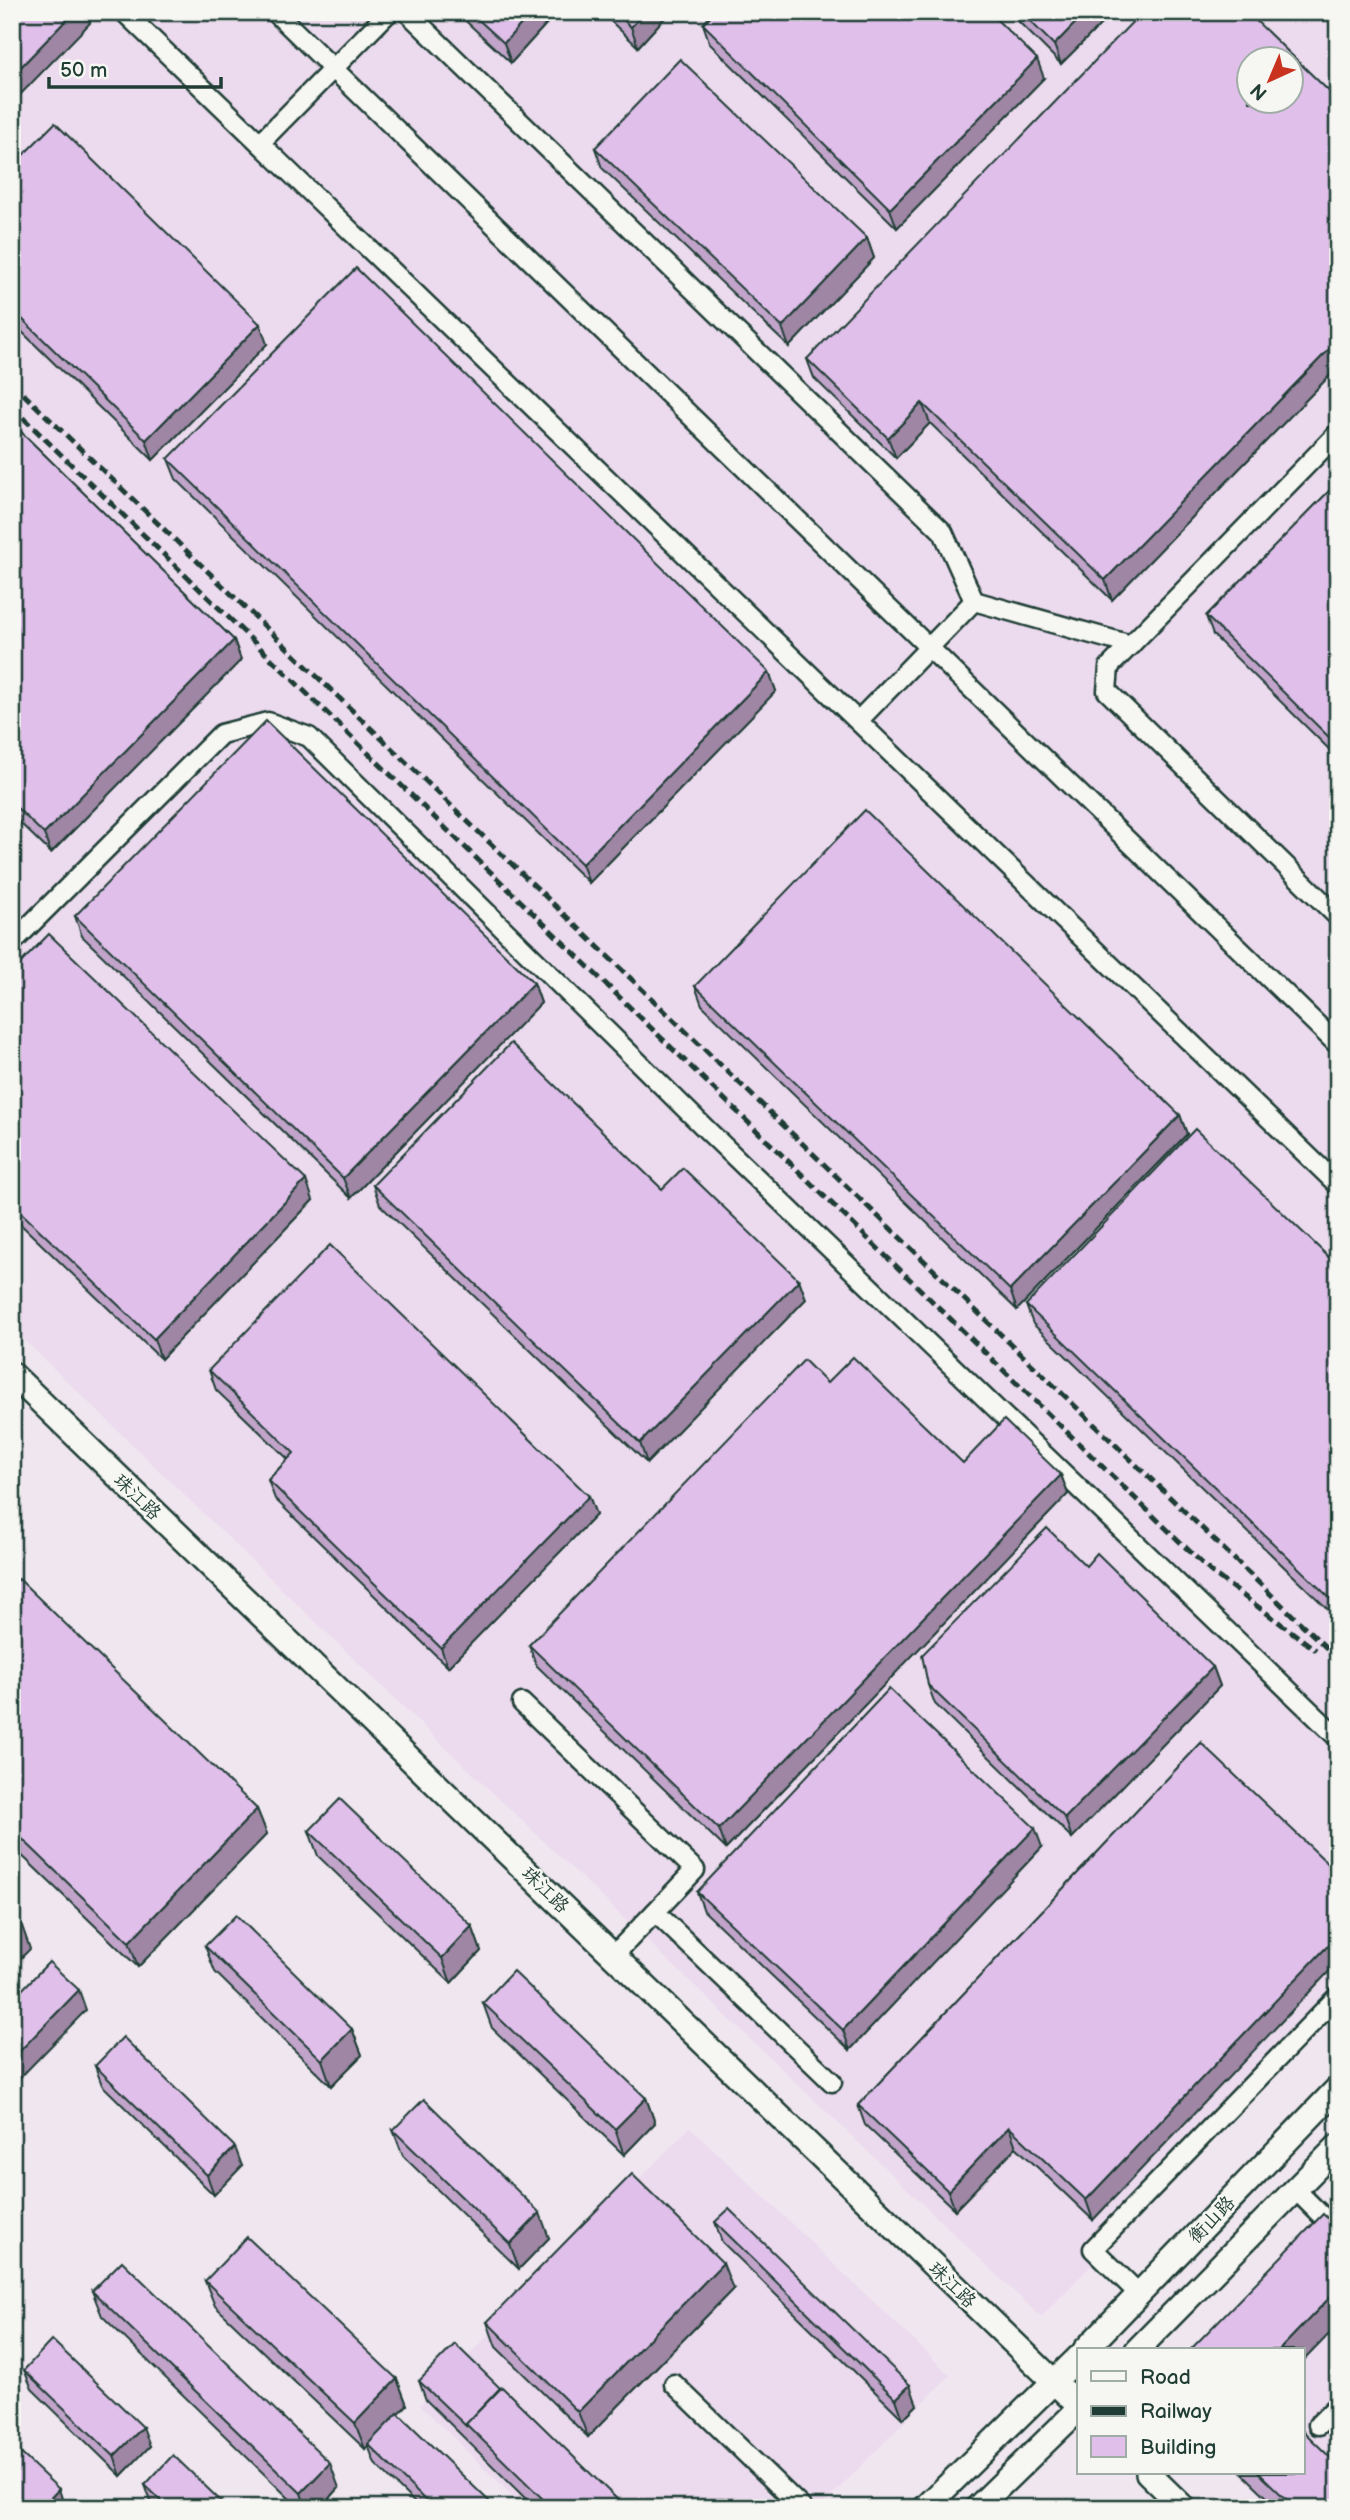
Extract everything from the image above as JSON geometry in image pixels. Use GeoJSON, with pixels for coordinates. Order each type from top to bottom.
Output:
{"type":"FeatureCollection","features":[{"type":"Feature","properties":{"kind":"street"},"geometry":{"type":"LineString","coordinates":[[124,12],[1338,1185]]}},
{"type":"Feature","properties":{"kind":"street"},"geometry":{"type":"LineString","coordinates":[[275,12],[1338,1045]]}},
{"type":"Feature","properties":{"kind":"street"},"geometry":{"type":"LineString","coordinates":[[260,143],[389,12]]}},
{"type":"Feature","properties":{"kind":"street"},"geometry":{"type":"LineString","coordinates":[[407,12],[943,532],[974,601]]}},
{"type":"Feature","properties":{"kind":"street"},"geometry":{"type":"LineString","coordinates":[[1338,433],[1109,667],[1107,691],[1338,917]]}},
{"type":"Feature","properties":{"kind":"street"},"geometry":{"type":"LineString","coordinates":[[858,721],[974,601]]}},
{"type":"Feature","properties":{"kind":"street"},"geometry":{"type":"LineString","coordinates":[[974,601],[1131,645]]}},
{"type":"Feature","properties":{"kind":"street"},"geometry":{"type":"LineString","coordinates":[[12,943],[221,734],[268,722],[309,737],[708,1131],[1338,1738]]}},
{"type":"Feature","properties":{"kind":"street","name":"珠江路"},"geometry":{"type":"LineString","coordinates":[[12,1374],[1077,2405]]}},
{"type":"Feature","properties":{"kind":"street"},"geometry":{"type":"LineString","coordinates":[[522,1703],[695,1870],[614,1955]]}},
{"type":"Feature","properties":{"kind":"street"},"geometry":{"type":"LineString","coordinates":[[655,1912],[832,2082]]}},
{"type":"Feature","properties":{"kind":"street"},"geometry":{"type":"LineString","coordinates":[[1139,2294],[1093,2249],[1338,1996]]}},
{"type":"Feature","properties":{"kind":"street","name":"衡山路"},"geometry":{"type":"LineString","coordinates":[[1087,2348],[1338,2088]]}},
{"type":"Feature","properties":{"kind":"street","name":"衡山路"},"geometry":{"type":"LineString","coordinates":[[1139,2348],[1338,2146]]}},
{"type":"Feature","properties":{"kind":"street"},"geometry":{"type":"LineString","coordinates":[[1295,2189],[1338,2232]]}},
{"type":"Feature","properties":{"kind":"street"},"geometry":{"type":"LineString","coordinates":[[925,2508],[1077,2359]]}},
{"type":"Feature","properties":{"kind":"street"},"geometry":{"type":"LineString","coordinates":[[674,2384],[802,2508]]}},
{"type":"Feature","properties":{"kind":"street"},"geometry":{"type":"LineString","coordinates":[[1318,2425],[1338,2406]]}},
{"type":"Feature","properties":{"kind":"street"},"geometry":{"type":"LineString","coordinates":[[976,2508],[1077,2409]]}},
{"type":"Feature","properties":{"kind":"street"},"geometry":{"type":"LineString","coordinates":[[1149,2474],[1184,2508]]}},
{"type":"Feature","properties":{"kind":"shaded area"},"geometry":{"type":"Polygon","coordinates":[[[12,12],[1338,12],[1338,2011],[1041,2317],[422,1725],[12,1328],[12,12]]]}},
{"type":"Feature","properties":{"kind":"shaded area"},"geometry":{"type":"Polygon","coordinates":[[[690,2127],[950,2375],[820,2508],[525,2508],[420,2405],[690,2127]]]}},
{"type":"Feature","properties":{"kind":"shaded area"},"geometry":{"type":"Polygon","coordinates":[[[1338,2206],[1338,2508],[1275,2508],[1240,2474],[1304,2474],[1304,2348],[1199,2348],[1338,2206]]]}},
{"type":"Feature","properties":{"kind":"building"},"geometry":{"type":"Polygon","coordinates":[[[12,12],[74,12],[12,76],[12,12]]]}},
{"type":"Feature","properties":{"kind":"building"},"geometry":{"type":"Polygon","coordinates":[[[470,12],[532,12],[504,43],[470,12]]]}},
{"type":"Feature","properties":{"kind":"building"},"geometry":{"type":"Polygon","coordinates":[[[615,12],[645,12],[631,27],[615,12]]]}},
{"type":"Feature","properties":{"kind":"building"},"geometry":{"type":"Polygon","coordinates":[[[714,12],[989,12],[1037,59],[890,209],[703,24],[714,12]]]}},
{"type":"Feature","properties":{"kind":"building"},"geometry":{"type":"Polygon","coordinates":[[[1021,12],[1086,12],[1054,45],[1021,12]]]}},
{"type":"Feature","properties":{"kind":"building"},"geometry":{"type":"Polygon","coordinates":[[[1142,12],[1247,12],[1282,46],[1234,46],[1234,116],[1304,116],[1304,67],[1338,100],[1338,340],[1105,580],[922,403],[888,438],[807,359],[1142,12]]]}},
{"type":"Feature","properties":{"kind":"building"},"geometry":{"type":"Polygon","coordinates":[[[680,59],[867,238],[782,327],[595,148],[680,59]]]}},
{"type":"Feature","properties":{"kind":"building"},"geometry":{"type":"Polygon","coordinates":[[[55,123],[260,324],[146,440],[12,309],[12,166],[55,123]]]}},
{"type":"Feature","properties":{"kind":"building"},"geometry":{"type":"Polygon","coordinates":[[[356,268],[769,672],[582,864],[168,459],[356,268]]]}},
{"type":"Feature","properties":{"kind":"building"},"geometry":{"type":"Polygon","coordinates":[[[12,423],[234,640],[44,834],[12,803],[12,423]]]}},
{"type":"Feature","properties":{"kind":"building"},"geometry":{"type":"Polygon","coordinates":[[[1338,482],[1338,746],[1206,616],[1338,482]]]}},
{"type":"Feature","properties":{"kind":"building"},"geometry":{"type":"Polygon","coordinates":[[[266,721],[534,983],[343,1178],[75,916],[266,721]]]}},
{"type":"Feature","properties":{"kind":"building"},"geometry":{"type":"Polygon","coordinates":[[[865,810],[1180,1115],[1010,1290],[695,986],[865,810]]]}},
{"type":"Feature","properties":{"kind":"building"},"geometry":{"type":"Polygon","coordinates":[[[49,934],[306,1180],[154,1339],[12,1204],[12,972],[49,934]]]}},
{"type":"Feature","properties":{"kind":"building"},"geometry":{"type":"Polygon","coordinates":[[[511,1043],[662,1189],[683,1168],[799,1280],[640,1443],[373,1185],[511,1043]]]}},
{"type":"Feature","properties":{"kind":"building"},"geometry":{"type":"Polygon","coordinates":[[[1195,1129],[1338,1266],[1338,1606],[1026,1305],[1195,1129]]]}},
{"type":"Feature","properties":{"kind":"building"},"geometry":{"type":"Polygon","coordinates":[[[330,1245],[589,1496],[441,1648],[268,1480],[294,1453],[209,1370],[330,1245]]]}},
{"type":"Feature","properties":{"kind":"building"},"geometry":{"type":"Polygon","coordinates":[[[853,1357],[963,1463],[1004,1420],[1061,1475],[719,1829],[529,1645],[804,1360],[827,1383],[853,1357]]]}},
{"type":"Feature","properties":{"kind":"building"},"geometry":{"type":"Polygon","coordinates":[[[1047,1528],[1086,1566],[1097,1553],[1213,1667],[1065,1818],[928,1685],[922,1655],[1047,1528]]]}},
{"type":"Feature","properties":{"kind":"building"},"geometry":{"type":"Polygon","coordinates":[[[19,1579],[257,1809],[129,1942],[12,1829],[12,1586],[19,1579]]]}},
{"type":"Feature","properties":{"kind":"building"},"geometry":{"type":"Polygon","coordinates":[[[889,1689],[1035,1828],[843,2030],[697,1892],[889,1689]]]}},
{"type":"Feature","properties":{"kind":"building"},"geometry":{"type":"Polygon","coordinates":[[[1201,1743],[1338,1873],[1338,1935],[1086,2200],[1009,2127],[948,2191],[858,2105],[1201,1743]]]}},
{"type":"Feature","properties":{"kind":"building"},"geometry":{"type":"Polygon","coordinates":[[[340,1799],[472,1926],[442,1958],[309,1831],[340,1799]]]}},
{"type":"Feature","properties":{"kind":"building"},"geometry":{"type":"Polygon","coordinates":[[[12,1915],[21,1923],[12,1932],[12,1915]]]}},
{"type":"Feature","properties":{"kind":"building"},"geometry":{"type":"Polygon","coordinates":[[[236,1915],[352,2029],[322,2060],[205,1946],[236,1915]]]}},
{"type":"Feature","properties":{"kind":"building"},"geometry":{"type":"Polygon","coordinates":[[[49,1962],[79,1990],[12,2059],[12,2000],[49,1962]]]}},
{"type":"Feature","properties":{"kind":"building"},"geometry":{"type":"Polygon","coordinates":[[[513,1971],[646,2098],[615,2129],[483,2003],[513,1971]]]}},
{"type":"Feature","properties":{"kind":"building"},"geometry":{"type":"Polygon","coordinates":[[[123,2037],[235,2147],[207,2175],[95,2066],[123,2037]]]}},
{"type":"Feature","properties":{"kind":"building"},"geometry":{"type":"Polygon","coordinates":[[[424,2099],[540,2213],[510,2244],[393,2130],[424,2099]]]}},
{"type":"Feature","properties":{"kind":"building"},"geometry":{"type":"Polygon","coordinates":[[[632,2174],[723,2263],[578,2412],[487,2322],[632,2174]]]}},
{"type":"Feature","properties":{"kind":"building"},"geometry":{"type":"Polygon","coordinates":[[[729,2209],[910,2385],[896,2399],[715,2222],[729,2209]]]}},
{"type":"Feature","properties":{"kind":"building"},"geometry":{"type":"Polygon","coordinates":[[[1323,2214],[1338,2228],[1338,2289],[1281,2348],[1192,2348],[1323,2214]]]}},
{"type":"Feature","properties":{"kind":"building"},"geometry":{"type":"Polygon","coordinates":[[[247,2237],[397,2379],[355,2423],[205,2281],[247,2237]]]}},
{"type":"Feature","properties":{"kind":"building"},"geometry":{"type":"Polygon","coordinates":[[[122,2261],[330,2463],[301,2493],[92,2291],[122,2261]]]}},
{"type":"Feature","properties":{"kind":"building"},"geometry":{"type":"Polygon","coordinates":[[[52,2340],[143,2427],[114,2456],[24,2370],[52,2340]]]}},
{"type":"Feature","properties":{"kind":"building"},"geometry":{"type":"Polygon","coordinates":[[[455,2344],[500,2388],[466,2424],[467,2427],[419,2381],[455,2344]]]}},
{"type":"Feature","properties":{"kind":"building"},"geometry":{"type":"Polygon","coordinates":[[[502,2387],[626,2508],[552,2508],[466,2424],[502,2387]]]}},
{"type":"Feature","properties":{"kind":"building"},"geometry":{"type":"Polygon","coordinates":[[[398,2413],[495,2507],[433,2508],[368,2444],[398,2413]]]}},
{"type":"Feature","properties":{"kind":"building"},"geometry":{"type":"Polygon","coordinates":[[[1304,2432],[1338,2465],[1338,2508],[1295,2508],[1260,2474],[1304,2474],[1304,2432]]]}},
{"type":"Feature","properties":{"kind":"building"},"geometry":{"type":"Polygon","coordinates":[[[12,2445],[59,2489],[41,2508],[18,2508],[12,2502],[12,2445]]]}},
{"type":"Feature","properties":{"kind":"building"},"geometry":{"type":"Polygon","coordinates":[[[173,2455],[228,2508],[169,2508],[145,2485],[173,2455]]]}},
{"type":"Feature","properties":{"kind":"railway"},"geometry":{"type":"LineString","coordinates":[[12,383],[1338,1659]]}},
{"type":"Feature","properties":{"kind":"railway"},"geometry":{"type":"LineString","coordinates":[[12,407],[1210,1571],[1316,1650]]}}]}
